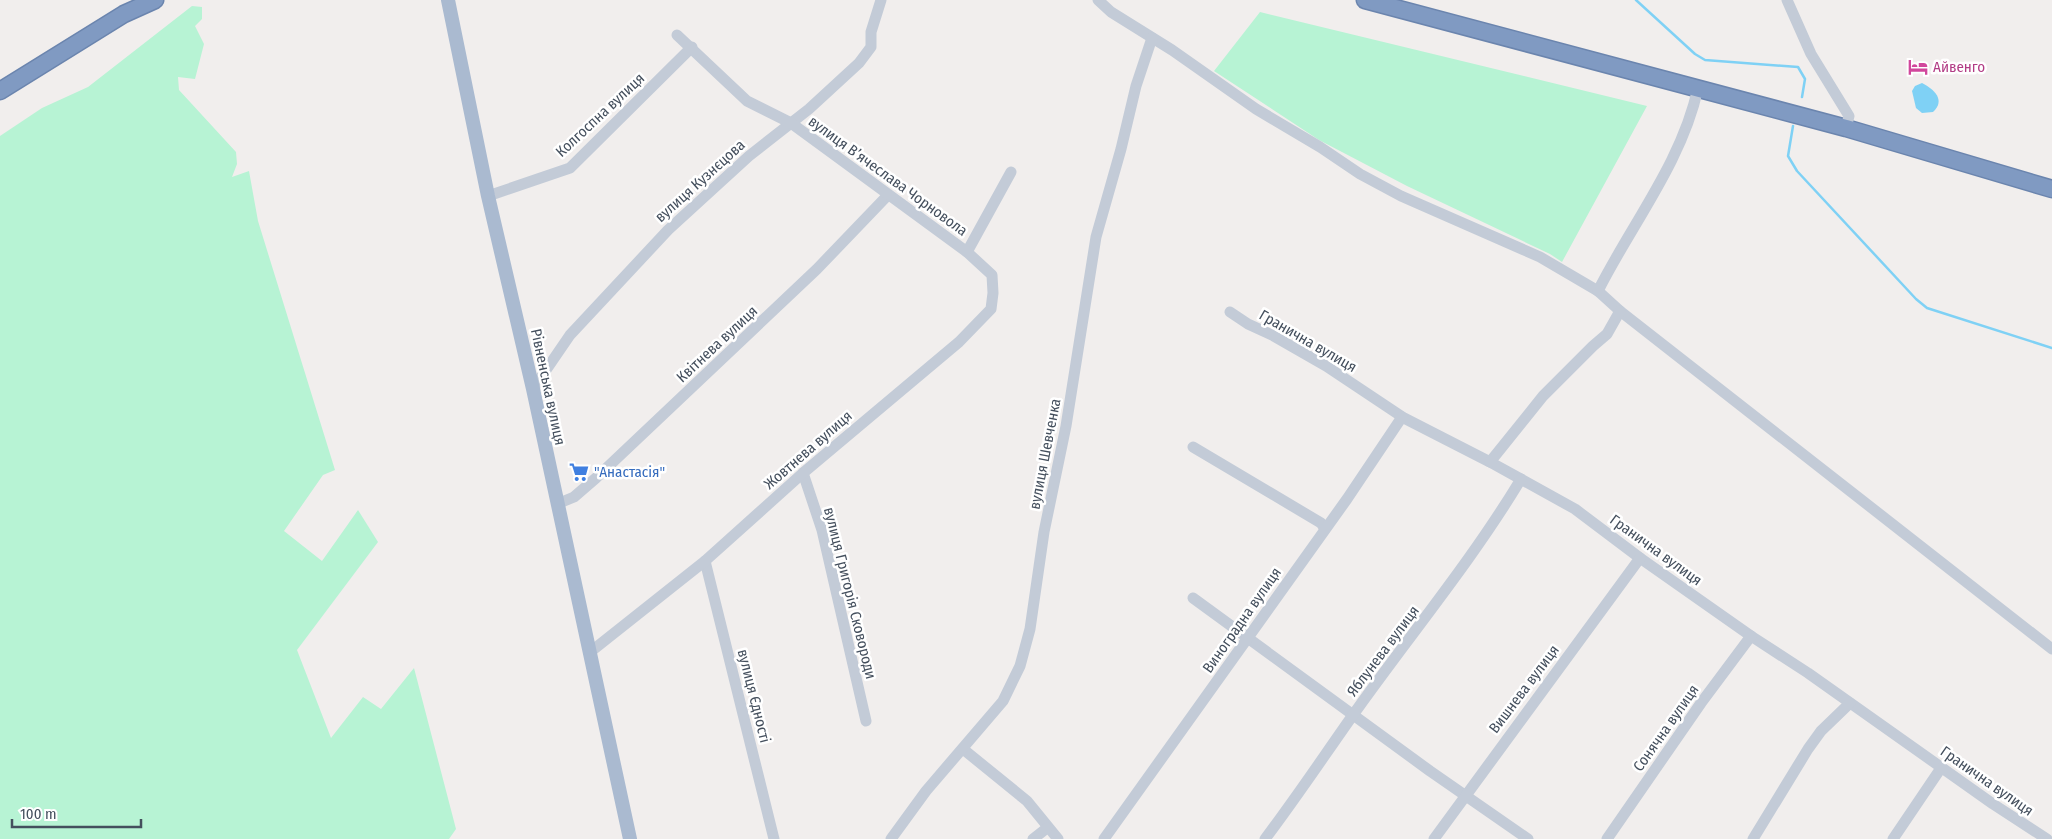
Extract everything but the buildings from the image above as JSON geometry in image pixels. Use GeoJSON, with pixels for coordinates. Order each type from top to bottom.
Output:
{"type":"FeatureCollection","features":[{"type":"Feature","properties":{"kind":"highway"},"geometry":{"type":"LineString","coordinates":[[0,91],[116,19],[155,0]]}},
{"type":"Feature","properties":{"kind":"highway"},"geometry":{"type":"LineString","coordinates":[[1365,0],[1846,128],[2052,189]]}},
{"type":"Feature","properties":{"kind":"main road","name":"Рівненська вулиця"},"geometry":{"type":"LineString","coordinates":[[448,0],[488,196],[533,388],[630,839]]}},
{"type":"Feature","properties":{"kind":"street","name":"вулиця Кузнєцова"},"geometry":{"type":"LineString","coordinates":[[533,388],[570,335],[668,230],[749,156],[791,124],[840,81],[871,47],[871,32],[881,0]]}},
{"type":"Feature","properties":{"kind":"street"},"geometry":{"type":"LineString","coordinates":[[1098,0],[1111,12],[1256,109],[1320,146],[1360,174],[1401,196],[1540,257],[1598,292],[2052,649]]}},
{"type":"Feature","properties":{"kind":"street"},"geometry":{"type":"LineString","coordinates":[[1787,0],[1812,54],[1850,116],[1846,128]]}},
{"type":"Feature","properties":{"kind":"street","name":"вулиця Вʼячеслава Чорновола"},"geometry":{"type":"LineString","coordinates":[[677,34],[747,101],[791,124],[967,252]]}},
{"type":"Feature","properties":{"kind":"street","name":"вулиця Шевченка"},"geometry":{"type":"LineString","coordinates":[[891,839],[926,791],[1003,701],[1020,666],[1030,629],[1044,532],[1066,426],[1096,237],[1121,149],[1136,86],[1152,38]]}},
{"type":"Feature","properties":{"kind":"street","name":"Колгоспна вулиця"},"geometry":{"type":"LineString","coordinates":[[488,196],[570,168],[692,47]]}},
{"type":"Feature","properties":{"kind":"street"},"geometry":{"type":"LineString","coordinates":[[1598,292],[1679,144],[1698,88]]}},
{"type":"Feature","properties":{"kind":"street"},"geometry":{"type":"LineString","coordinates":[[967,252],[1011,172]]}},
{"type":"Feature","properties":{"kind":"street","name":"Квітнева вулиця"},"geometry":{"type":"LineString","coordinates":[[557,504],[574,497],[596,478],[818,269],[888,195]]}},
{"type":"Feature","properties":{"kind":"street","name":"Жовтнева вулиця"},"geometry":{"type":"LineString","coordinates":[[589,653],[705,561],[802,473],[959,342],[991,309],[993,293],[992,275],[967,252]]}},
{"type":"Feature","properties":{"kind":"street"},"geometry":{"type":"LineString","coordinates":[[1490,462],[1549,390],[1592,346],[1607,334],[1620,311]]}},
{"type":"Feature","properties":{"kind":"street","name":"Гранична вулиця"},"geometry":{"type":"LineString","coordinates":[[1230,312],[1248,324],[1272,335],[1326,366],[1402,417],[1490,462],[1574,509],[1640,558],[2042,838]]}},
{"type":"Feature","properties":{"kind":"street","name":"Виноградна вулиця"},"geometry":{"type":"LineString","coordinates":[[1104,839],[1325,529],[1402,417]]}},
{"type":"Feature","properties":{"kind":"street"},"geometry":{"type":"LineString","coordinates":[[1193,447],[1320,524],[1325,529]]}},
{"type":"Feature","properties":{"kind":"street","name":"вулиця Григорія Сковороди"},"geometry":{"type":"LineString","coordinates":[[802,473],[822,530],[866,722]]}},
{"type":"Feature","properties":{"kind":"street","name":"Яблунева вулиця"},"geometry":{"type":"LineString","coordinates":[[1265,839],[1305,786],[1354,714],[1491,529],[1521,479]]}},
{"type":"Feature","properties":{"kind":"street","name":"Вишнева вулиця"},"geometry":{"type":"LineString","coordinates":[[1434,839],[1464,795],[1640,558]]}},
{"type":"Feature","properties":{"kind":"street","name":"вулиця Єдності"},"geometry":{"type":"LineString","coordinates":[[705,561],[774,839]]}},
{"type":"Feature","properties":{"kind":"street"},"geometry":{"type":"LineString","coordinates":[[1193,598],[1464,795],[1528,839]]}},
{"type":"Feature","properties":{"kind":"street","name":"Сонячна вулиця"},"geometry":{"type":"LineString","coordinates":[[1607,839],[1701,703],[1751,636]]}},
{"type":"Feature","properties":{"kind":"street"},"geometry":{"type":"LineString","coordinates":[[1753,839],[1808,749],[1821,731],[1850,703]]}},
{"type":"Feature","properties":{"kind":"street"},"geometry":{"type":"LineString","coordinates":[[963,749],[1027,801],[1047,828],[1058,839]]}},
{"type":"Feature","properties":{"kind":"street"},"geometry":{"type":"LineString","coordinates":[[1892,839],[1941,768]]}},
{"type":"Feature","properties":{"kind":"street"},"geometry":{"type":"LineString","coordinates":[[1033,839],[1047,828]]}},
{"type":"Feature","properties":{"kind":"green space"},"geometry":{"type":"Polygon","coordinates":[[[192,6],[202,7],[202,19],[195,26],[204,44],[195,79],[178,77],[179,90],[236,152],[237,164],[232,177],[249,171],[258,221],[335,470],[323,475],[284,531],[322,561],[358,510],[378,542],[297,650],[331,738],[363,697],[381,709],[414,668],[456,829],[449,839],[0,839],[0,136],[42,108],[88,87],[192,6]]]}},
{"type":"Feature","properties":{"kind":"green space"},"geometry":{"type":"Polygon","coordinates":[[[1260,12],[1647,106],[1562,262],[1550,254],[1407,186],[1319,140],[1214,71],[1260,12]]]}},
{"type":"Feature","properties":{"kind":"water"},"geometry":{"type":"Polygon","coordinates":[[[1922,83],[1931,88],[1937,95],[1937,108],[1933,112],[1922,113],[1916,108],[1912,91],[1915,86],[1922,83]]]}},
{"type":"Feature","properties":{"kind":"waterway"},"geometry":{"type":"LineString","coordinates":[[1636,0],[1695,54],[1705,60],[1798,67],[1805,79],[1802,97]]}},
{"type":"Feature","properties":{"kind":"waterway"},"geometry":{"type":"LineString","coordinates":[[1793,126],[1788,156],[1797,171],[1916,299],[1927,308],[2052,348]]}},
{"type":"Feature","properties":{"kind":"place","name":"Айвенго"},"geometry":{"type":"Point","coordinates":[1918,67]}},
{"type":"Feature","properties":{"kind":"place","name":"\"Анастасія\""},"geometry":{"type":"Point","coordinates":[579,472]}}]}
